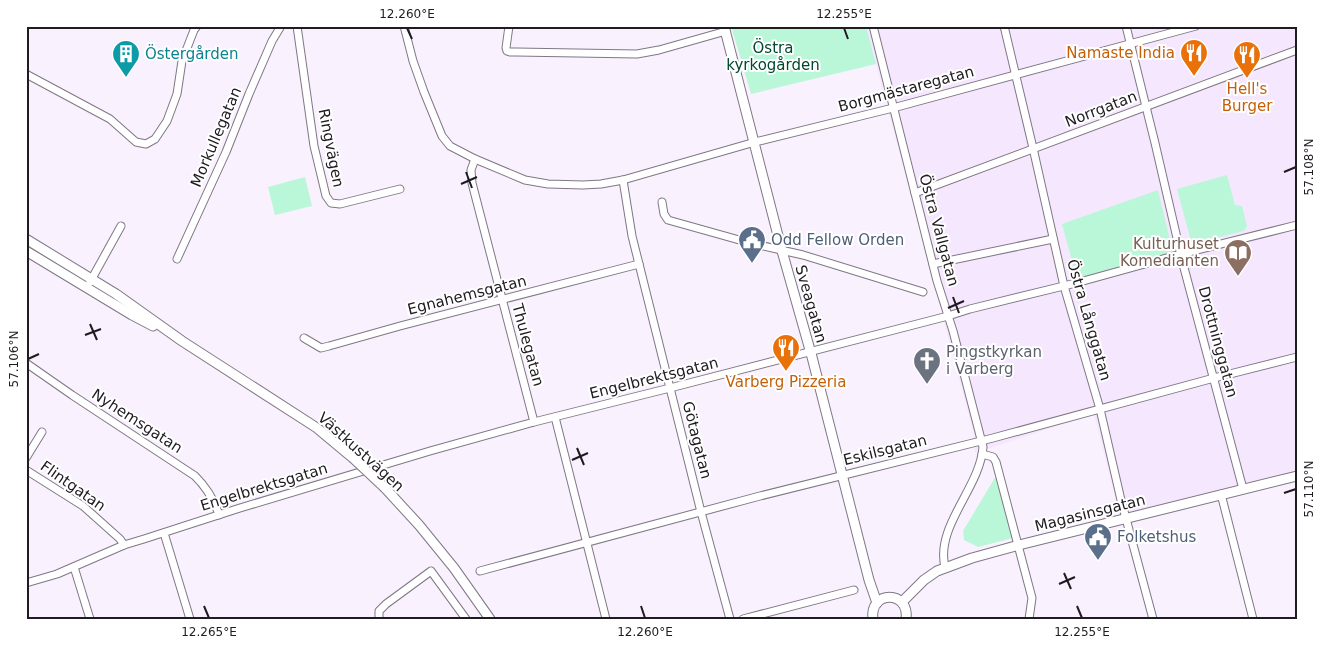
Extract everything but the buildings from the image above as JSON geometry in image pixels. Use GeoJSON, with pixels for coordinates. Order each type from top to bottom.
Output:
{"type":"FeatureCollection","features":[{"type":"Feature","properties":{"kind":"street"},"geometry":{"type":"LineString","coordinates":[[26,74],[110,119],[136,142],[146,144],[155,139],[167,121],[177,94],[182,62],[197,26]]}},
{"type":"Feature","properties":{"kind":"street","name":"Morkullegatan"},"geometry":{"type":"LineString","coordinates":[[178,259],[226,152],[272,41],[281,26]]}},
{"type":"Feature","properties":{"kind":"street","name":"Ringvägen"},"geometry":{"type":"LineString","coordinates":[[297,26],[314,146],[326,196],[331,203],[340,204],[400,189]]}},
{"type":"Feature","properties":{"kind":"street","name":"Borgmästaregatan"},"geometry":{"type":"LineString","coordinates":[[404,26],[418,75],[442,136],[450,146],[522,179],[536,183],[583,185],[623,180],[755,142],[893,108],[1196,26]]}},
{"type":"Feature","properties":{"kind":"street"},"geometry":{"type":"LineString","coordinates":[[509,26],[506,48],[510,52],[637,54],[659,50],[725,29]]}},
{"type":"Feature","properties":{"kind":"street","name":"Östra Vallgatan"},"geometry":{"type":"LineString","coordinates":[[873,26],[937,281],[982,440],[982,454],[977,473],[947,534],[943,556],[945,567]]}},
{"type":"Feature","properties":{"kind":"street","name":"Östra Långgatan"},"geometry":{"type":"LineString","coordinates":[[1004,26],[1034,148],[1064,286],[1100,409],[1153,619]]}},
{"type":"Feature","properties":{"kind":"street","name":"Drottninggatan"},"geometry":{"type":"LineString","coordinates":[[1126,26],[1181,254],[1243,489]]}},
{"type":"Feature","properties":{"kind":"street","name":"Sveagatan"},"geometry":{"type":"LineString","coordinates":[[725,29],[782,251],[877,603]]}},
{"type":"Feature","properties":{"kind":"street","name":"Norrgatan"},"geometry":{"type":"LineString","coordinates":[[915,193],[1297,50]]}},
{"type":"Feature","properties":{"kind":"street","name":"Thulegatan"},"geometry":{"type":"LineString","coordinates":[[475,159],[471,170],[472,183],[534,422]]}},
{"type":"Feature","properties":{"kind":"street","name":"Götagatan"},"geometry":{"type":"LineString","coordinates":[[623,180],[632,236],[701,512],[730,619]]}},
{"type":"Feature","properties":{"kind":"street"},"geometry":{"type":"LineString","coordinates":[[662,202],[664,214],[668,220],[750,244],[823,261],[923,292]]}},
{"type":"Feature","properties":{"kind":"street","name":"Engelbrektsgatan"},"geometry":{"type":"LineString","coordinates":[[26,583],[74,567],[124,545],[430,451],[534,422],[1297,225]]}},
{"type":"Feature","properties":{"kind":"street"},"geometry":{"type":"LineString","coordinates":[[87,288],[121,226]]}},
{"type":"Feature","properties":{"kind":"street"},"geometry":{"type":"LineString","coordinates":[[933,264],[1053,238]]}},
{"type":"Feature","properties":{"kind":"street","name":"Västkustvägen"},"geometry":{"type":"LineString","coordinates":[[26,240],[92,279],[182,341],[317,428],[385,488],[419,525],[454,568],[490,619]]}},
{"type":"Feature","properties":{"kind":"street","name":"Västkustvägen"},"geometry":{"type":"LineString","coordinates":[[26,250],[87,288],[182,341]]}},
{"type":"Feature","properties":{"kind":"street","name":"Egnahemsgatan"},"geometry":{"type":"LineString","coordinates":[[304,338],[321,348],[639,264]]}},
{"type":"Feature","properties":{"kind":"street","name":"Eskilsgatan"},"geometry":{"type":"LineString","coordinates":[[480,570],[1297,357]]}},
{"type":"Feature","properties":{"kind":"street","name":"Nyhemsgatan"},"geometry":{"type":"LineString","coordinates":[[26,363],[194,476],[207,489],[216,504],[219,515]]}},
{"type":"Feature","properties":{"kind":"street"},"geometry":{"type":"LineString","coordinates":[[555,417],[606,619]]}},
{"type":"Feature","properties":{"kind":"street"},"geometry":{"type":"LineString","coordinates":[[26,458],[42,432]]}},
{"type":"Feature","properties":{"kind":"street"},"geometry":{"type":"LineString","coordinates":[[982,454],[993,457],[996,462],[1032,598],[1029,619]]}},
{"type":"Feature","properties":{"kind":"street","name":"Flintgatan"},"geometry":{"type":"LineString","coordinates":[[26,470],[83,506],[120,539],[124,545]]}},
{"type":"Feature","properties":{"kind":"street","name":"Magasinsgatan"},"geometry":{"type":"LineString","coordinates":[[902,602],[924,580],[945,567],[1019,545],[1297,476]]}},
{"type":"Feature","properties":{"kind":"street"},"geometry":{"type":"LineString","coordinates":[[1221,494],[1253,619]]}},
{"type":"Feature","properties":{"kind":"street"},"geometry":{"type":"LineString","coordinates":[[164,533],[190,619]]}},
{"type":"Feature","properties":{"kind":"street"},"geometry":{"type":"LineString","coordinates":[[74,567],[90,619]]}},
{"type":"Feature","properties":{"kind":"street"},"geometry":{"type":"LineString","coordinates":[[379,619],[379,611],[386,604],[431,571],[466,619]]}},
{"type":"Feature","properties":{"kind":"street"},"geometry":{"type":"LineString","coordinates":[[743,619],[854,590]]}},
{"type":"Feature","properties":{"kind":"street"},"geometry":{"type":"LineString","coordinates":[[873,619],[873,611],[877,603],[889,597],[902,602],[906,609],[906,619]]}},
{"type":"Feature","properties":{"kind":"shaded area"},"geometry":{"type":"Polygon","coordinates":[[[866,26],[1297,26],[1297,479],[1122,524],[1094,414],[975,453],[974,435],[866,26]]]}},
{"type":"Feature","properties":{"kind":"green space","name":"Östra kyrkogården"},"geometry":{"type":"Polygon","coordinates":[[[731,26],[866,26],[876,64],[751,94],[731,26]]]}},
{"type":"Feature","properties":{"kind":"green space"},"geometry":{"type":"Polygon","coordinates":[[[1227,175],[1235,205],[1242,206],[1247,226],[1244,231],[1195,243],[1191,241],[1177,189],[1227,175]]]}},
{"type":"Feature","properties":{"kind":"green space"},"geometry":{"type":"Polygon","coordinates":[[[305,177],[312,206],[275,215],[268,187],[305,177]]]}},
{"type":"Feature","properties":{"kind":"green space"},"geometry":{"type":"Polygon","coordinates":[[[1158,190],[1173,253],[1077,279],[1062,224],[1158,190]]]}},
{"type":"Feature","properties":{"kind":"green space"},"geometry":{"type":"Polygon","coordinates":[[[996,476],[1013,538],[978,547],[964,540],[963,531],[996,476]]]}},
{"type":"Feature","properties":{"kind":"place","name":"Namaste India"},"geometry":{"type":"Point","coordinates":[1194,77]}},
{"type":"Feature","properties":{"kind":"place","name":"Östergården"},"geometry":{"type":"Point","coordinates":[126,78]}},
{"type":"Feature","properties":{"kind":"place","name":"Hell's Burger"},"geometry":{"type":"Point","coordinates":[1247,79]}},
{"type":"Feature","properties":{"kind":"place","name":"Odd Fellow Orden"},"geometry":{"type":"Point","coordinates":[752,264]}},
{"type":"Feature","properties":{"kind":"place","name":"Kulturhuset Komedianten"},"geometry":{"type":"Point","coordinates":[1238,277]}},
{"type":"Feature","properties":{"kind":"place","name":"Varberg Pizzeria"},"geometry":{"type":"Point","coordinates":[786,372]}},
{"type":"Feature","properties":{"kind":"place","name":"Pingstkyrkan i Varberg"},"geometry":{"type":"Point","coordinates":[927,385]}},
{"type":"Feature","properties":{"kind":"place","name":"Folketshus"},"geometry":{"type":"Point","coordinates":[1098,561]}}]}
